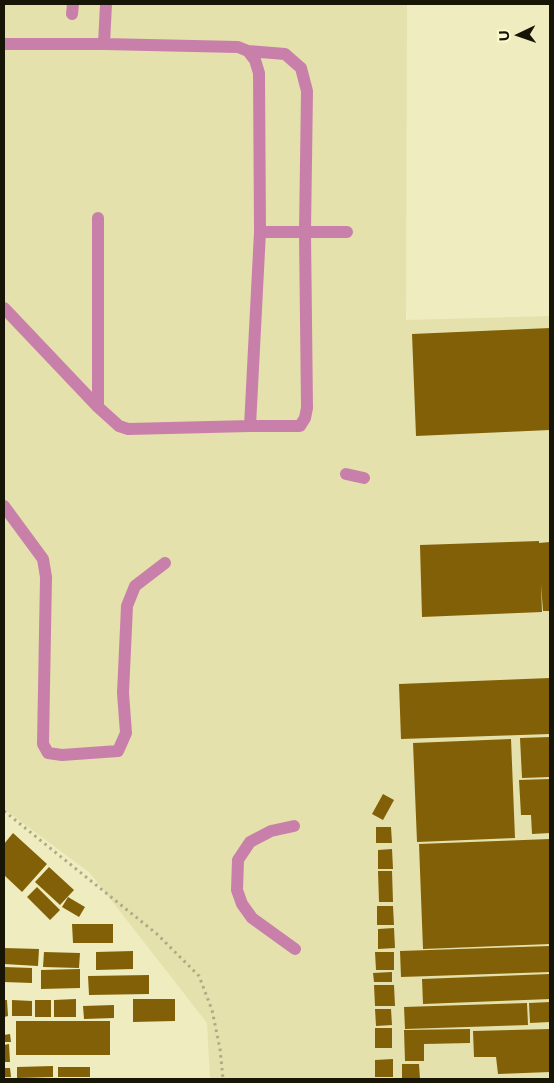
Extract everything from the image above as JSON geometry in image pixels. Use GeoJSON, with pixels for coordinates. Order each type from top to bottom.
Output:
{"type":"FeatureCollection","features":[{"type":"Feature","properties":{"kind":"lane"},"geometry":{"type":"LineString","coordinates":[[104,44],[106,4]]}},
{"type":"Feature","properties":{"kind":"lane"},"geometry":{"type":"LineString","coordinates":[[4,44],[238,47],[248,51],[285,54],[301,68],[307,91],[305,232],[307,408],[305,418],[300,426],[128,429],[119,426],[6,314]]}},
{"type":"Feature","properties":{"kind":"lane"},"geometry":{"type":"LineString","coordinates":[[248,51],[255,60],[259,73],[260,232],[250,426]]}},
{"type":"Feature","properties":{"kind":"lane"},"geometry":{"type":"LineString","coordinates":[[98,218],[98,407]]}},
{"type":"Feature","properties":{"kind":"lane"},"geometry":{"type":"LineString","coordinates":[[260,232],[347,232]]}},
{"type":"Feature","properties":{"kind":"lane"},"geometry":{"type":"LineString","coordinates":[[346,474],[364,478]]}},
{"type":"Feature","properties":{"kind":"lane"},"geometry":{"type":"LineString","coordinates":[[4,506],[43,559],[46,577],[43,744],[48,753],[62,755],[118,751],[126,733],[123,693],[127,606],[135,586],[165,563]]}},
{"type":"Feature","properties":{"kind":"lane"},"geometry":{"type":"LineString","coordinates":[[294,826],[271,831],[250,842],[238,860],[237,890],[242,904],[252,918],[294,949]]}},
{"type":"Feature","properties":{"kind":"path"},"geometry":{"type":"LineString","coordinates":[[4,811],[156,934],[199,976],[212,1010],[220,1049],[223,1079]]}},
{"type":"Feature","properties":{"kind":"shaded area"},"geometry":{"type":"Polygon","coordinates":[[[4,4],[407,4],[406,320],[550,316],[550,1079],[210,1079],[207,1023],[90,873],[4,809],[4,4]]]}},
{"type":"Feature","properties":{"kind":"building"},"geometry":{"type":"Polygon","coordinates":[[[550,328],[550,430],[416,436],[412,334],[550,328]]]}},
{"type":"Feature","properties":{"kind":"building"},"geometry":{"type":"Polygon","coordinates":[[[539,541],[539,543],[550,542],[550,611],[543,611],[541,584],[542,612],[422,617],[420,545],[539,541]]]}},
{"type":"Feature","properties":{"kind":"building"},"geometry":{"type":"Polygon","coordinates":[[[550,678],[550,734],[401,739],[399,684],[550,678]]]}},
{"type":"Feature","properties":{"kind":"building"},"geometry":{"type":"Polygon","coordinates":[[[550,737],[550,777],[522,778],[520,738],[550,737]]]}},
{"type":"Feature","properties":{"kind":"building"},"geometry":{"type":"Polygon","coordinates":[[[511,739],[515,838],[417,842],[413,743],[511,739]]]}},
{"type":"Feature","properties":{"kind":"building"},"geometry":{"type":"Polygon","coordinates":[[[550,779],[550,833],[532,834],[531,815],[521,815],[519,780],[550,779]]]}},
{"type":"Feature","properties":{"kind":"building"},"geometry":{"type":"Polygon","coordinates":[[[383,794],[394,800],[383,820],[372,814],[383,794]]]}},
{"type":"Feature","properties":{"kind":"building"},"geometry":{"type":"Polygon","coordinates":[[[376,827],[391,827],[392,843],[376,843],[376,827]]]}},
{"type":"Feature","properties":{"kind":"building"},"geometry":{"type":"Polygon","coordinates":[[[13,833],[47,864],[22,892],[4,875],[4,844],[13,833]]]}},
{"type":"Feature","properties":{"kind":"building"},"geometry":{"type":"Polygon","coordinates":[[[550,839],[550,944],[423,949],[419,844],[550,839]]]}},
{"type":"Feature","properties":{"kind":"building"},"geometry":{"type":"Polygon","coordinates":[[[392,849],[393,869],[378,869],[378,850],[392,849]]]}},
{"type":"Feature","properties":{"kind":"building"},"geometry":{"type":"Polygon","coordinates":[[[49,867],[74,890],[60,905],[35,882],[49,867]]]}},
{"type":"Feature","properties":{"kind":"building"},"geometry":{"type":"Polygon","coordinates":[[[378,871],[392,871],[393,902],[379,902],[378,871]]]}},
{"type":"Feature","properties":{"kind":"building"},"geometry":{"type":"Polygon","coordinates":[[[37,887],[60,910],[50,920],[27,897],[37,887]]]}},
{"type":"Feature","properties":{"kind":"building"},"geometry":{"type":"Polygon","coordinates":[[[68,897],[85,907],[79,917],[62,907],[68,897]]]}},
{"type":"Feature","properties":{"kind":"building"},"geometry":{"type":"Polygon","coordinates":[[[377,906],[393,906],[394,925],[377,925],[377,906]]]}},
{"type":"Feature","properties":{"kind":"building"},"geometry":{"type":"Polygon","coordinates":[[[72,924],[113,924],[113,943],[73,943],[72,924]]]}},
{"type":"Feature","properties":{"kind":"building"},"geometry":{"type":"Polygon","coordinates":[[[394,928],[395,948],[378,949],[378,929],[394,928]]]}},
{"type":"Feature","properties":{"kind":"building"},"geometry":{"type":"Polygon","coordinates":[[[550,946],[550,972],[401,977],[400,951],[550,946]]]}},
{"type":"Feature","properties":{"kind":"building"},"geometry":{"type":"Polygon","coordinates":[[[4,948],[39,949],[38,966],[4,964],[4,948]]]}},
{"type":"Feature","properties":{"kind":"building"},"geometry":{"type":"Polygon","coordinates":[[[133,951],[133,969],[96,970],[96,952],[133,951]]]}},
{"type":"Feature","properties":{"kind":"building"},"geometry":{"type":"Polygon","coordinates":[[[44,952],[80,953],[79,968],[43,967],[44,952]]]}},
{"type":"Feature","properties":{"kind":"building"},"geometry":{"type":"Polygon","coordinates":[[[375,952],[394,952],[394,970],[376,970],[375,952]]]}},
{"type":"Feature","properties":{"kind":"building"},"geometry":{"type":"Polygon","coordinates":[[[4,967],[32,968],[32,983],[4,982],[4,967]]]}},
{"type":"Feature","properties":{"kind":"building"},"geometry":{"type":"Polygon","coordinates":[[[80,969],[80,988],[41,989],[41,970],[80,969]]]}},
{"type":"Feature","properties":{"kind":"building"},"geometry":{"type":"Polygon","coordinates":[[[392,972],[392,982],[374,982],[373,973],[392,972]]]}},
{"type":"Feature","properties":{"kind":"building"},"geometry":{"type":"Polygon","coordinates":[[[550,974],[550,999],[423,1004],[422,979],[550,974]]]}},
{"type":"Feature","properties":{"kind":"building"},"geometry":{"type":"Polygon","coordinates":[[[149,975],[149,994],[89,995],[88,976],[149,975]]]}},
{"type":"Feature","properties":{"kind":"building"},"geometry":{"type":"Polygon","coordinates":[[[374,985],[394,985],[395,1006],[375,1006],[374,985]]]}},
{"type":"Feature","properties":{"kind":"building"},"geometry":{"type":"Polygon","coordinates":[[[76,999],[76,1017],[54,1017],[54,1000],[76,999]]]}},
{"type":"Feature","properties":{"kind":"building"},"geometry":{"type":"Polygon","coordinates":[[[133,999],[175,999],[175,1021],[133,1022],[133,999]]]}},
{"type":"Feature","properties":{"kind":"building"},"geometry":{"type":"Polygon","coordinates":[[[4,1000],[7,1000],[8,1016],[4,1017],[4,1000]]]}},
{"type":"Feature","properties":{"kind":"building"},"geometry":{"type":"Polygon","coordinates":[[[12,1000],[32,1001],[32,1016],[12,1016],[12,1000]]]}},
{"type":"Feature","properties":{"kind":"building"},"geometry":{"type":"Polygon","coordinates":[[[35,1000],[51,1000],[51,1017],[35,1017],[35,1000]]]}},
{"type":"Feature","properties":{"kind":"building"},"geometry":{"type":"Polygon","coordinates":[[[550,1002],[550,1022],[530,1023],[529,1003],[550,1002]]]}},
{"type":"Feature","properties":{"kind":"building"},"geometry":{"type":"Polygon","coordinates":[[[527,1003],[528,1025],[405,1029],[404,1007],[527,1003]]]}},
{"type":"Feature","properties":{"kind":"building"},"geometry":{"type":"Polygon","coordinates":[[[114,1005],[114,1018],[84,1019],[83,1006],[114,1005]]]}},
{"type":"Feature","properties":{"kind":"building"},"geometry":{"type":"Polygon","coordinates":[[[375,1009],[391,1009],[392,1025],[376,1026],[375,1009]]]}},
{"type":"Feature","properties":{"kind":"building"},"geometry":{"type":"Polygon","coordinates":[[[16,1021],[110,1021],[110,1055],[16,1055],[16,1021]]]}},
{"type":"Feature","properties":{"kind":"building"},"geometry":{"type":"Polygon","coordinates":[[[375,1028],[392,1028],[392,1048],[375,1048],[375,1028]]]}},
{"type":"Feature","properties":{"kind":"building"},"geometry":{"type":"Polygon","coordinates":[[[470,1029],[470,1043],[424,1044],[424,1061],[405,1061],[404,1030],[470,1029]]]}},
{"type":"Feature","properties":{"kind":"building"},"geometry":{"type":"Polygon","coordinates":[[[550,1029],[550,1072],[498,1074],[496,1057],[474,1057],[473,1031],[550,1029]]]}},
{"type":"Feature","properties":{"kind":"building"},"geometry":{"type":"Polygon","coordinates":[[[10,1034],[11,1042],[4,1042],[4,1035],[10,1034]]]}},
{"type":"Feature","properties":{"kind":"building"},"geometry":{"type":"Polygon","coordinates":[[[9,1044],[10,1062],[4,1062],[4,1045],[9,1044]]]}},
{"type":"Feature","properties":{"kind":"building"},"geometry":{"type":"Polygon","coordinates":[[[393,1059],[393,1077],[375,1077],[375,1060],[393,1059]]]}},
{"type":"Feature","properties":{"kind":"building"},"geometry":{"type":"Polygon","coordinates":[[[402,1064],[419,1064],[420,1079],[402,1079],[402,1064]]]}},
{"type":"Feature","properties":{"kind":"building"},"geometry":{"type":"Polygon","coordinates":[[[53,1066],[53,1077],[17,1078],[17,1067],[53,1066]]]}},
{"type":"Feature","properties":{"kind":"building"},"geometry":{"type":"Polygon","coordinates":[[[58,1067],[90,1067],[90,1077],[58,1077],[58,1067]]]}},
{"type":"Feature","properties":{"kind":"building"},"geometry":{"type":"Polygon","coordinates":[[[4,1068],[10,1068],[11,1077],[4,1077],[4,1068]]]}}]}
